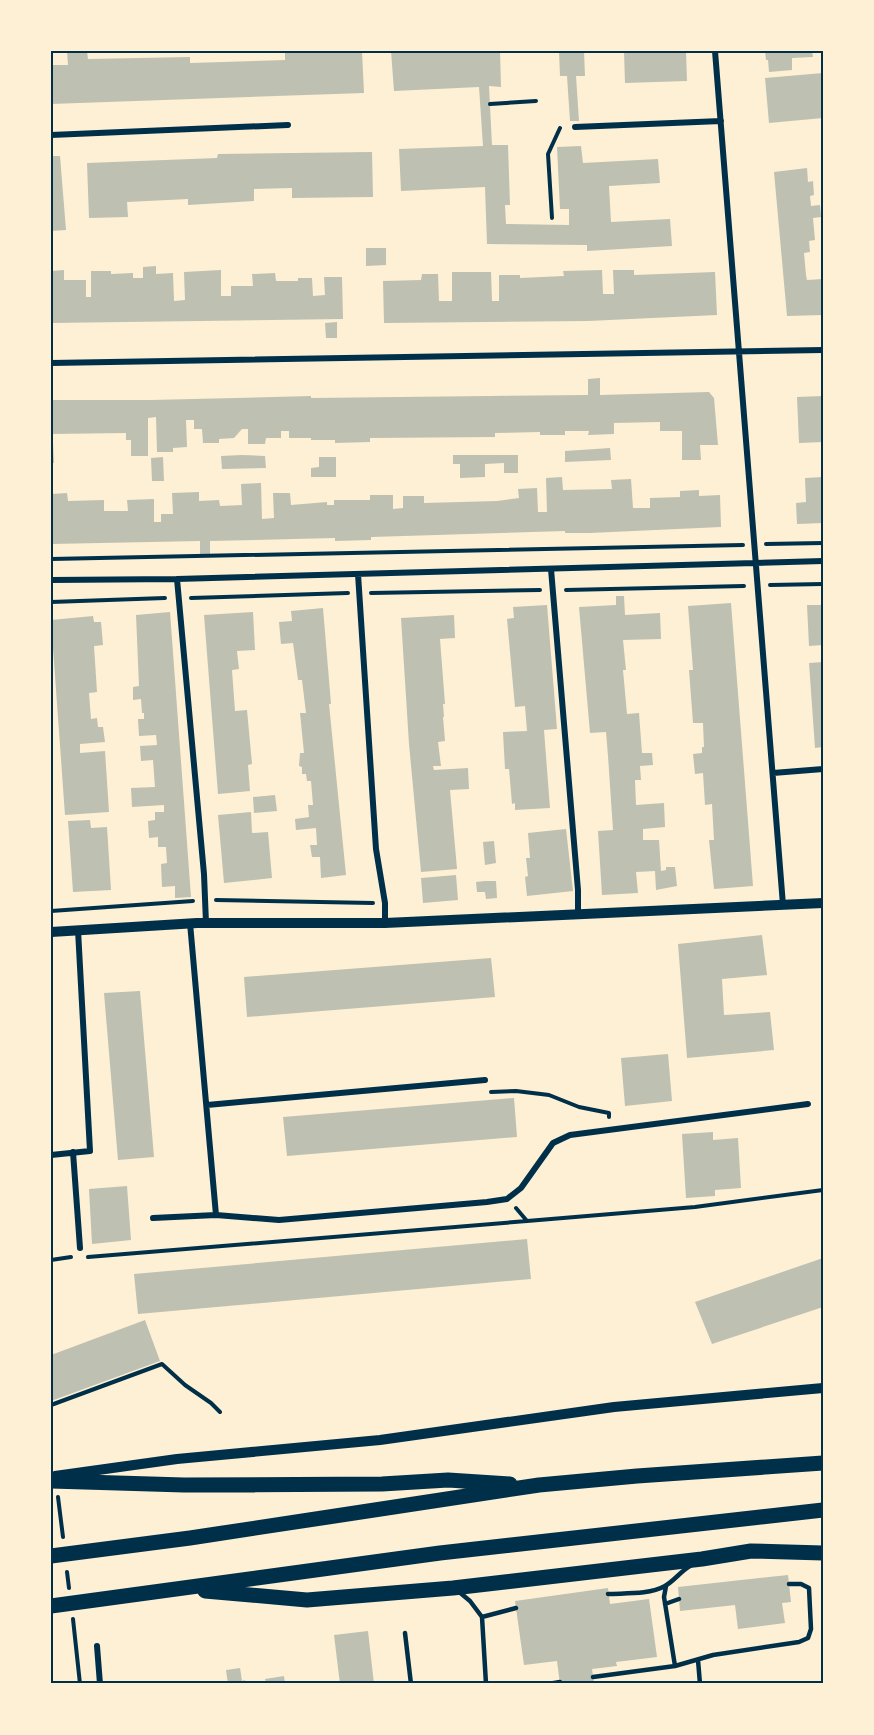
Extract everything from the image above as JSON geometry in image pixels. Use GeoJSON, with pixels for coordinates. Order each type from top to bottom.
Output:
{"type":"FeatureCollection","features":[{"type":"Feature","properties":{"kind":"main road"},"geometry":{"type":"LineString","coordinates":[[51,1556],[202,1536],[539,1485],[823,1463]]}},
{"type":"Feature","properties":{"kind":"main road"},"geometry":{"type":"LineString","coordinates":[[51,1479],[196,1485],[382,1484],[448,1480],[539,1485]]}},
{"type":"Feature","properties":{"kind":"main road"},"geometry":{"type":"LineString","coordinates":[[51,1606],[440,1553],[823,1510]]}},
{"type":"Feature","properties":{"kind":"main road"},"geometry":{"type":"LineString","coordinates":[[178,1589],[307,1600],[453,1588],[702,1559],[751,1551],[823,1553]]}},
{"type":"Feature","properties":{"kind":"street"},"geometry":{"type":"LineString","coordinates":[[715,51],[783,905]]}},
{"type":"Feature","properties":{"kind":"street"},"geometry":{"type":"LineString","coordinates":[[575,127],[721,121]]}},
{"type":"Feature","properties":{"kind":"street"},"geometry":{"type":"LineString","coordinates":[[51,135],[288,125]]}},
{"type":"Feature","properties":{"kind":"street"},"geometry":{"type":"LineString","coordinates":[[51,363],[823,350]]}},
{"type":"Feature","properties":{"kind":"street"},"geometry":{"type":"LineString","coordinates":[[51,580],[177,579],[823,561]]}},
{"type":"Feature","properties":{"kind":"street"},"geometry":{"type":"LineString","coordinates":[[551,569],[578,890],[578,914]]}},
{"type":"Feature","properties":{"kind":"street"},"geometry":{"type":"LineString","coordinates":[[358,574],[376,849],[385,903],[385,923]]}},
{"type":"Feature","properties":{"kind":"street"},"geometry":{"type":"LineString","coordinates":[[177,579],[206,923]]}},
{"type":"Feature","properties":{"kind":"street"},"geometry":{"type":"LineString","coordinates":[[773,773],[823,769]]}},
{"type":"Feature","properties":{"kind":"street"},"geometry":{"type":"LineString","coordinates":[[51,932],[190,923],[385,923],[823,903]]}},
{"type":"Feature","properties":{"kind":"street"},"geometry":{"type":"LineString","coordinates":[[190,923],[216,1215]]}},
{"type":"Feature","properties":{"kind":"street"},"geometry":{"type":"LineString","coordinates":[[51,1155],[90,1151],[78,930]]}},
{"type":"Feature","properties":{"kind":"street"},"geometry":{"type":"LineString","coordinates":[[207,1104],[485,1080]]}},
{"type":"Feature","properties":{"kind":"street"},"geometry":{"type":"LineString","coordinates":[[153,1218],[216,1215],[279,1220],[487,1202],[507,1198],[521,1188],[553,1143],[570,1135],[808,1104]]}},
{"type":"Feature","properties":{"kind":"street"},"geometry":{"type":"LineString","coordinates":[[73,1152],[80,1248]]}},
{"type":"Feature","properties":{"kind":"street"},"geometry":{"type":"LineString","coordinates":[[51,1479],[177,1459],[380,1440],[615,1407],[823,1388]]}},
{"type":"Feature","properties":{"kind":"street"},"geometry":{"type":"LineString","coordinates":[[97,1646],[100,1684]]}},
{"type":"Feature","properties":{"kind":"lane"},"geometry":{"type":"LineString","coordinates":[[608,1594],[654,1590],[666,1586],[681,1571],[702,1559]]}},
{"type":"Feature","properties":{"kind":"lane"},"geometry":{"type":"LineString","coordinates":[[593,1677],[675,1666],[713,1655],[799,1642],[808,1638],[812,1629],[809,1588],[801,1584],[789,1584]]}},
{"type":"Feature","properties":{"kind":"lane"},"geometry":{"type":"LineString","coordinates":[[666,1586],[664,1597],[675,1666]]}},
{"type":"Feature","properties":{"kind":"lane"},"geometry":{"type":"LineString","coordinates":[[453,1588],[470,1601],[482,1617],[486,1684]]}},
{"type":"Feature","properties":{"kind":"lane"},"geometry":{"type":"LineString","coordinates":[[665,1604],[679,1599]]}},
{"type":"Feature","properties":{"kind":"lane"},"geometry":{"type":"LineString","coordinates":[[482,1617],[516,1608]]}},
{"type":"Feature","properties":{"kind":"lane"},"geometry":{"type":"LineString","coordinates":[[405,1633],[411,1684]]}},
{"type":"Feature","properties":{"kind":"lane"},"geometry":{"type":"LineString","coordinates":[[698,1660],[700,1684]]}},
{"type":"Feature","properties":{"kind":"lane"},"geometry":{"type":"LineString","coordinates":[[548,1684],[560,1682]]}},
{"type":"Feature","properties":{"kind":"path"},"geometry":{"type":"LineString","coordinates":[[490,104],[536,101]]}},
{"type":"Feature","properties":{"kind":"path"},"geometry":{"type":"LineString","coordinates":[[552,218],[548,154],[560,128]]}},
{"type":"Feature","properties":{"kind":"path"},"geometry":{"type":"LineString","coordinates":[[51,559],[823,543]]}},
{"type":"Feature","properties":{"kind":"path"},"geometry":{"type":"LineString","coordinates":[[51,602],[359,593],[823,584]]}},
{"type":"Feature","properties":{"kind":"path"},"geometry":{"type":"LineString","coordinates":[[51,911],[205,900],[385,903]]}},
{"type":"Feature","properties":{"kind":"path"},"geometry":{"type":"LineString","coordinates":[[485,1080],[487,1092],[516,1091],[549,1095],[579,1107],[609,1113],[611,1130]]}},
{"type":"Feature","properties":{"kind":"path"},"geometry":{"type":"LineString","coordinates":[[51,1260],[695,1207],[823,1190]]}},
{"type":"Feature","properties":{"kind":"path"},"geometry":{"type":"LineString","coordinates":[[507,1198],[527,1221]]}},
{"type":"Feature","properties":{"kind":"path"},"geometry":{"type":"LineString","coordinates":[[51,1404],[162,1364],[219,1412]]}},
{"type":"Feature","properties":{"kind":"path"},"geometry":{"type":"LineString","coordinates":[[76,1641],[80,1684]]}},
{"type":"Feature","properties":{"kind":"building"},"geometry":{"type":"Polygon","coordinates":[[[67,51],[87,51],[88,59],[190,57],[190,63],[285,60],[285,51],[362,51],[364,93],[51,104],[51,65],[68,65],[67,51]]]}},
{"type":"Feature","properties":{"kind":"building"},"geometry":{"type":"Polygon","coordinates":[[[391,51],[500,51],[501,87],[489,86],[492,145],[508,145],[510,205],[505,205],[506,224],[569,225],[569,209],[560,209],[557,147],[581,146],[583,163],[658,159],[660,183],[609,186],[611,222],[670,219],[672,246],[587,251],[587,245],[487,244],[485,187],[401,191],[399,149],[483,146],[479,87],[394,91],[391,51]]]}},
{"type":"Feature","properties":{"kind":"building"},"geometry":{"type":"Polygon","coordinates":[[[559,51],[584,51],[585,76],[576,76],[579,121],[570,121],[567,76],[560,76],[559,51]]]}},
{"type":"Feature","properties":{"kind":"building"},"geometry":{"type":"Polygon","coordinates":[[[624,51],[686,51],[687,81],[625,83],[624,51]]]}},
{"type":"Feature","properties":{"kind":"building"},"geometry":{"type":"Polygon","coordinates":[[[765,51],[812,51],[813,57],[792,58],[792,70],[769,72],[765,51]]]}},
{"type":"Feature","properties":{"kind":"building"},"geometry":{"type":"Polygon","coordinates":[[[823,73],[823,118],[769,123],[765,78],[823,73]]]}},
{"type":"Feature","properties":{"kind":"building"},"geometry":{"type":"Polygon","coordinates":[[[372,152],[373,197],[292,198],[292,188],[254,189],[254,201],[188,205],[188,199],[127,202],[128,217],[89,218],[87,163],[217,158],[218,154],[372,152]]]}},
{"type":"Feature","properties":{"kind":"building"},"geometry":{"type":"Polygon","coordinates":[[[51,156],[60,156],[66,230],[51,231],[51,156]]]}},
{"type":"Feature","properties":{"kind":"building"},"geometry":{"type":"Polygon","coordinates":[[[807,168],[808,182],[813,181],[814,195],[810,196],[811,206],[820,205],[821,217],[813,218],[815,240],[809,241],[810,252],[804,253],[806,275],[807,280],[823,279],[823,315],[787,316],[774,172],[807,168]]]}},
{"type":"Feature","properties":{"kind":"building"},"geometry":{"type":"Polygon","coordinates":[[[366,248],[386,248],[386,265],[366,266],[366,248]]]}},
{"type":"Feature","properties":{"kind":"building"},"geometry":{"type":"Polygon","coordinates":[[[156,266],[156,274],[173,273],[174,301],[185,300],[184,272],[221,270],[221,296],[231,296],[231,286],[253,286],[252,274],[275,273],[276,281],[298,281],[298,278],[312,278],[313,296],[325,295],[324,277],[342,277],[343,319],[51,323],[51,271],[64,270],[64,280],[86,280],[86,297],[91,297],[91,271],[111,271],[111,274],[133,273],[133,278],[143,278],[143,267],[156,266]]]}},
{"type":"Feature","properties":{"kind":"building"},"geometry":{"type":"Polygon","coordinates":[[[602,270],[603,294],[614,294],[613,270],[634,270],[634,275],[715,272],[717,315],[588,321],[384,323],[383,281],[421,280],[422,274],[438,274],[439,301],[452,301],[452,272],[491,272],[492,301],[499,301],[499,275],[520,275],[520,278],[564,276],[563,271],[602,270]]]}},
{"type":"Feature","properties":{"kind":"building"},"geometry":{"type":"Polygon","coordinates":[[[337,322],[337,338],[326,338],[325,323],[337,322]]]}},
{"type":"Feature","properties":{"kind":"building"},"geometry":{"type":"Polygon","coordinates":[[[600,378],[600,395],[709,392],[714,398],[718,445],[700,445],[701,460],[682,460],[682,431],[660,431],[660,422],[614,423],[614,434],[588,435],[589,431],[565,431],[565,435],[540,435],[540,432],[495,433],[495,437],[370,438],[370,442],[335,443],[335,440],[289,438],[289,431],[281,431],[281,438],[266,438],[265,444],[248,444],[248,429],[242,429],[234,438],[219,439],[219,443],[203,443],[202,429],[194,429],[194,420],[186,420],[187,447],[173,448],[173,452],[157,452],[156,417],[148,418],[148,456],[131,456],[131,440],[126,440],[126,433],[51,434],[51,400],[588,395],[588,379],[600,378]]]}},
{"type":"Feature","properties":{"kind":"building"},"geometry":{"type":"Polygon","coordinates":[[[823,396],[823,442],[799,443],[797,397],[823,396]]]}},
{"type":"Feature","properties":{"kind":"building"},"geometry":{"type":"Polygon","coordinates":[[[51,443],[53,443],[54,463],[51,463],[51,443]]]}},
{"type":"Feature","properties":{"kind":"building"},"geometry":{"type":"Polygon","coordinates":[[[610,448],[611,460],[565,462],[565,451],[610,448]]]}},
{"type":"Feature","properties":{"kind":"building"},"geometry":{"type":"Polygon","coordinates":[[[453,455],[518,455],[518,473],[504,473],[504,463],[485,464],[485,477],[460,478],[460,464],[453,464],[453,455]]]}},
{"type":"Feature","properties":{"kind":"building"},"geometry":{"type":"Polygon","coordinates":[[[221,456],[265,456],[266,468],[222,469],[221,456]]]}},
{"type":"Feature","properties":{"kind":"building"},"geometry":{"type":"Polygon","coordinates":[[[163,457],[164,481],[152,481],[151,458],[163,457]]]}},
{"type":"Feature","properties":{"kind":"building"},"geometry":{"type":"Polygon","coordinates":[[[319,457],[336,457],[336,477],[311,477],[311,468],[319,467],[319,457]]]}},
{"type":"Feature","properties":{"kind":"building"},"geometry":{"type":"Polygon","coordinates":[[[562,477],[563,490],[612,489],[611,480],[631,479],[633,508],[650,508],[650,498],[680,497],[680,491],[699,490],[699,496],[720,495],[721,527],[590,533],[565,533],[565,531],[371,537],[371,540],[335,541],[335,538],[210,541],[210,554],[200,554],[200,541],[51,544],[51,494],[67,493],[68,501],[104,500],[104,511],[128,511],[127,500],[154,499],[154,522],[161,522],[161,514],[173,514],[172,493],[199,492],[199,501],[219,500],[220,506],[242,505],[241,484],[261,483],[262,519],[274,518],[273,493],[290,493],[291,505],[327,502],[327,505],[334,505],[334,500],[370,500],[370,495],[393,495],[393,509],[403,508],[403,496],[424,496],[424,503],[497,501],[519,498],[518,489],[537,488],[538,512],[547,512],[546,478],[562,477]]]}},
{"type":"Feature","properties":{"kind":"building"},"geometry":{"type":"Polygon","coordinates":[[[823,477],[823,523],[797,524],[796,503],[806,502],[805,478],[823,477]]]}},
{"type":"Feature","properties":{"kind":"building"},"geometry":{"type":"Polygon","coordinates":[[[616,596],[624,596],[625,615],[660,613],[661,639],[623,640],[626,670],[623,670],[627,714],[639,713],[642,753],[652,753],[653,765],[640,766],[641,780],[635,780],[636,805],[664,803],[665,827],[643,829],[643,840],[659,840],[661,871],[666,870],[666,867],[675,867],[677,886],[656,890],[655,871],[636,872],[638,893],[602,895],[598,831],[613,830],[608,756],[606,732],[590,733],[579,607],[616,605],[616,596]]]}},
{"type":"Feature","properties":{"kind":"building"},"geometry":{"type":"Polygon","coordinates":[[[731,603],[753,886],[714,889],[709,840],[714,840],[712,804],[705,805],[703,773],[695,774],[693,754],[702,753],[702,747],[704,747],[703,723],[693,723],[689,670],[693,670],[688,606],[731,603]]]}},
{"type":"Feature","properties":{"kind":"building"},"geometry":{"type":"Polygon","coordinates":[[[547,605],[557,729],[544,730],[550,808],[515,810],[515,803],[512,804],[509,769],[505,769],[503,732],[527,731],[525,706],[515,707],[507,619],[514,618],[513,607],[547,605]]]}},
{"type":"Feature","properties":{"kind":"building"},"geometry":{"type":"Polygon","coordinates":[[[807,605],[823,605],[823,645],[809,646],[807,605]]]}},
{"type":"Feature","properties":{"kind":"building"},"geometry":{"type":"Polygon","coordinates":[[[323,608],[331,704],[329,704],[346,875],[321,878],[320,857],[312,857],[310,845],[317,845],[316,828],[296,830],[295,819],[309,817],[308,805],[313,805],[311,781],[307,781],[306,774],[302,774],[302,767],[299,766],[300,753],[304,753],[300,713],[306,713],[302,680],[298,680],[293,643],[281,644],[279,622],[292,621],[291,611],[323,608]]]}},
{"type":"Feature","properties":{"kind":"building"},"geometry":{"type":"Polygon","coordinates":[[[170,612],[191,897],[175,898],[175,886],[162,887],[161,864],[167,863],[166,847],[158,847],[158,837],[149,838],[148,821],[155,820],[155,812],[164,812],[164,805],[132,807],[131,788],[155,787],[153,760],[141,761],[140,746],[157,745],[156,735],[139,736],[138,719],[144,719],[144,713],[142,713],[141,699],[133,700],[133,687],[139,686],[136,615],[170,612]]]}},
{"type":"Feature","properties":{"kind":"building"},"geometry":{"type":"Polygon","coordinates":[[[253,612],[255,650],[237,651],[239,669],[232,670],[235,711],[247,710],[252,764],[248,765],[250,791],[218,794],[204,615],[253,612]]]}},
{"type":"Feature","properties":{"kind":"building"},"geometry":{"type":"Polygon","coordinates":[[[454,615],[455,638],[440,639],[445,704],[443,704],[443,717],[445,741],[438,742],[441,766],[433,766],[434,770],[468,768],[469,789],[450,790],[457,869],[421,872],[409,744],[401,618],[454,615]]]}},
{"type":"Feature","properties":{"kind":"building"},"geometry":{"type":"Polygon","coordinates":[[[93,616],[94,622],[101,622],[103,645],[94,646],[97,692],[89,693],[91,719],[97,718],[98,727],[103,727],[105,742],[80,744],[80,753],[105,751],[109,812],[65,815],[51,620],[93,616]]]}},
{"type":"Feature","properties":{"kind":"building"},"geometry":{"type":"Polygon","coordinates":[[[823,662],[823,747],[815,748],[809,663],[823,662]]]}},
{"type":"Feature","properties":{"kind":"building"},"geometry":{"type":"Polygon","coordinates":[[[275,795],[277,811],[254,813],[253,797],[275,795]]]}},
{"type":"Feature","properties":{"kind":"building"},"geometry":{"type":"Polygon","coordinates":[[[251,812],[252,833],[268,832],[272,878],[224,883],[218,815],[251,812]]]}},
{"type":"Feature","properties":{"kind":"building"},"geometry":{"type":"Polygon","coordinates":[[[90,820],[91,828],[107,827],[111,890],[73,892],[68,821],[90,820]]]}},
{"type":"Feature","properties":{"kind":"building"},"geometry":{"type":"Polygon","coordinates":[[[566,829],[573,891],[527,896],[526,858],[530,858],[528,833],[566,829]]]}},
{"type":"Feature","properties":{"kind":"building"},"geometry":{"type":"Polygon","coordinates":[[[494,841],[496,863],[485,865],[483,842],[494,841]]]}},
{"type":"Feature","properties":{"kind":"building"},"geometry":{"type":"Polygon","coordinates":[[[456,875],[458,900],[423,903],[421,878],[456,875]]]}},
{"type":"Feature","properties":{"kind":"building"},"geometry":{"type":"Polygon","coordinates":[[[496,881],[497,898],[486,899],[485,892],[477,892],[476,882],[496,881]]]}},
{"type":"Feature","properties":{"kind":"building"},"geometry":{"type":"Polygon","coordinates":[[[762,935],[767,975],[722,979],[724,1015],[770,1012],[774,1050],[687,1058],[678,944],[762,935]]]}},
{"type":"Feature","properties":{"kind":"building"},"geometry":{"type":"Polygon","coordinates":[[[491,958],[495,997],[247,1017],[244,977],[491,958]]]}},
{"type":"Feature","properties":{"kind":"building"},"geometry":{"type":"Polygon","coordinates":[[[140,991],[154,1157],[118,1160],[104,993],[140,991]]]}},
{"type":"Feature","properties":{"kind":"building"},"geometry":{"type":"Polygon","coordinates":[[[668,1054],[672,1101],[625,1106],[621,1058],[668,1054]]]}},
{"type":"Feature","properties":{"kind":"building"},"geometry":{"type":"Polygon","coordinates":[[[514,1098],[517,1137],[287,1156],[283,1117],[514,1098]]]}},
{"type":"Feature","properties":{"kind":"building"},"geometry":{"type":"Polygon","coordinates":[[[713,1132],[713,1140],[738,1138],[741,1188],[715,1190],[715,1196],[686,1198],[682,1134],[713,1132]]]}},
{"type":"Feature","properties":{"kind":"building"},"geometry":{"type":"Polygon","coordinates":[[[127,1186],[131,1240],[92,1244],[89,1189],[127,1186]]]}},
{"type":"Feature","properties":{"kind":"building"},"geometry":{"type":"Polygon","coordinates":[[[527,1239],[531,1279],[138,1314],[134,1274],[527,1239]]]}},
{"type":"Feature","properties":{"kind":"building"},"geometry":{"type":"Polygon","coordinates":[[[823,1258],[823,1307],[712,1344],[695,1302],[823,1258]]]}},
{"type":"Feature","properties":{"kind":"building"},"geometry":{"type":"Polygon","coordinates":[[[145,1320],[160,1361],[51,1401],[51,1355],[145,1320]]]}},
{"type":"Feature","properties":{"kind":"building"},"geometry":{"type":"Polygon","coordinates":[[[788,1575],[791,1602],[782,1603],[785,1623],[738,1629],[735,1605],[680,1611],[678,1587],[788,1575]]]}},
{"type":"Feature","properties":{"kind":"building"},"geometry":{"type":"Polygon","coordinates":[[[608,1588],[610,1604],[649,1599],[657,1657],[616,1662],[617,1666],[592,1669],[594,1684],[560,1684],[557,1661],[524,1665],[515,1601],[608,1588]]]}},
{"type":"Feature","properties":{"kind":"building"},"geometry":{"type":"Polygon","coordinates":[[[368,1631],[374,1684],[340,1684],[334,1635],[368,1631]]]}},
{"type":"Feature","properties":{"kind":"building"},"geometry":{"type":"Polygon","coordinates":[[[240,1668],[242,1681],[245,1680],[246,1684],[228,1684],[226,1670],[240,1668]]]}},
{"type":"Feature","properties":{"kind":"building"},"geometry":{"type":"Polygon","coordinates":[[[284,1676],[285,1684],[266,1684],[265,1679],[284,1676]]]}}]}
